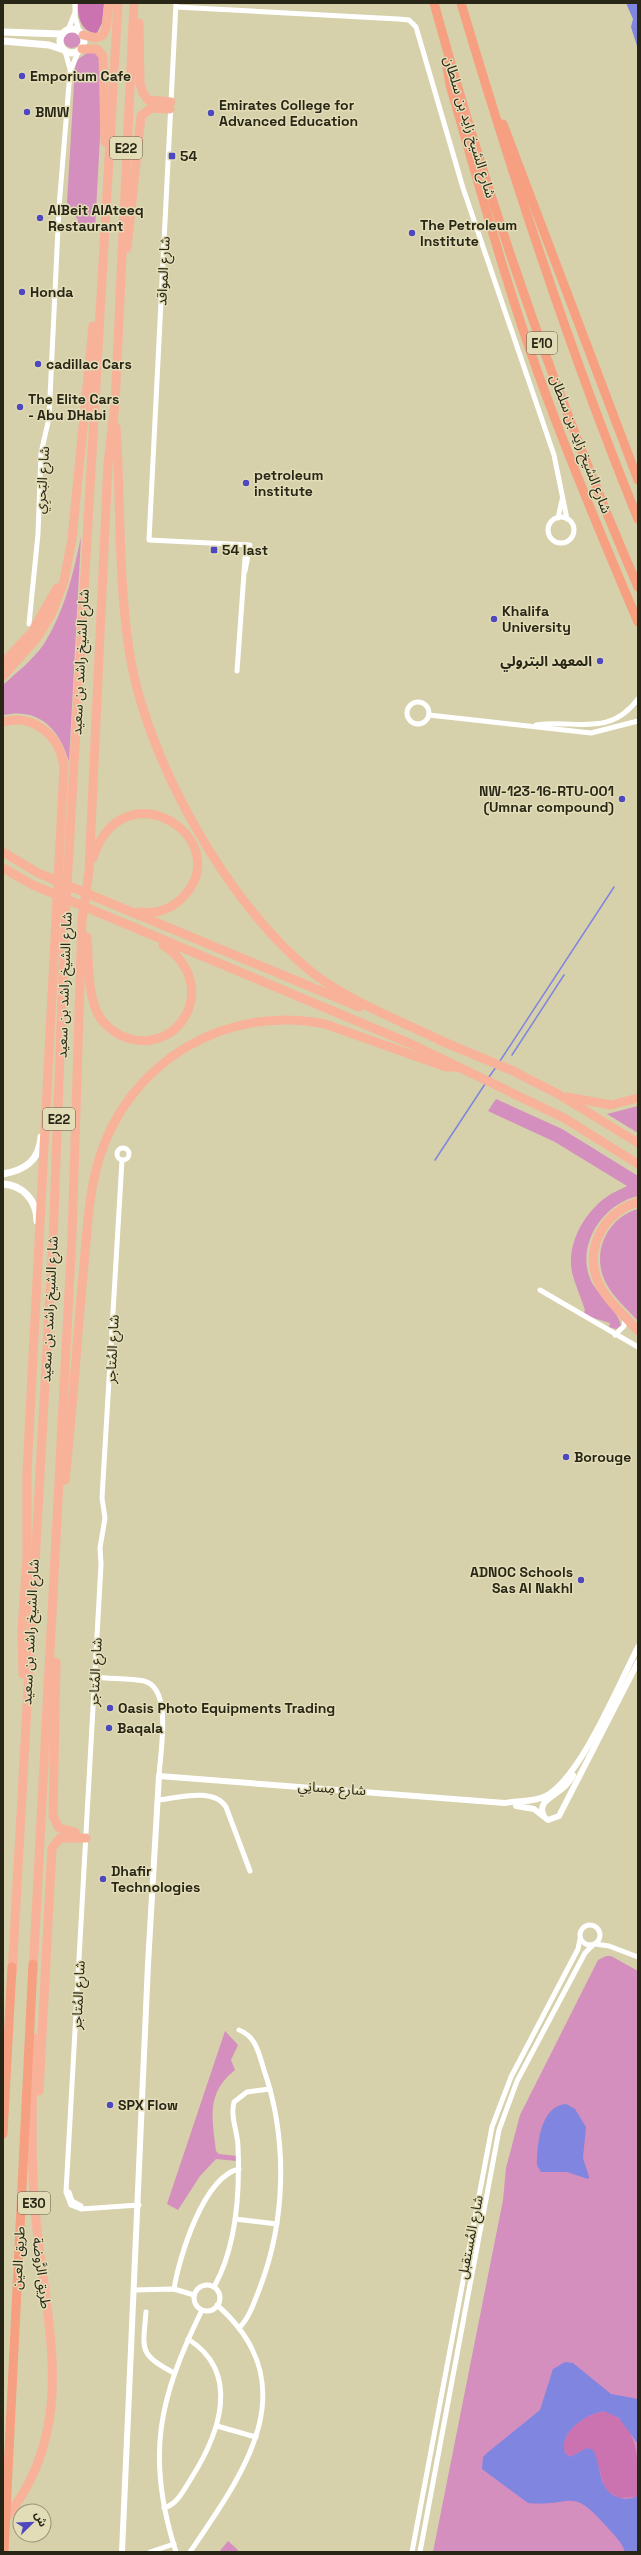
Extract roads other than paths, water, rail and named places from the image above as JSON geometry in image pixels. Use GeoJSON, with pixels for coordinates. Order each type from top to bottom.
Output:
{"type":"FeatureCollection","features":[{"type":"Feature","properties":{"kind":"highway"},"geometry":{"type":"LineString","coordinates":[[81,33],[95,38],[103,35],[106,28],[109,3]]}},
{"type":"Feature","properties":{"kind":"highway","name":"شارع الشيخ راشد بن سعيد"},"geometry":{"type":"LineString","coordinates":[[12,1967],[53,1241],[65,920],[118,3]]}},
{"type":"Feature","properties":{"kind":"highway"},"geometry":{"type":"LineString","coordinates":[[136,3],[141,89],[148,100],[171,106]]}},
{"type":"Feature","properties":{"kind":"highway","name":"شارع الشيخ راشد بن سعيد"},"geometry":{"type":"LineString","coordinates":[[33,1964],[55,1578],[72,1236],[82,920],[89,871],[108,464],[115,404],[119,293],[136,3]]}},
{"type":"Feature","properties":{"kind":"highway","name":"شارع الشيخ زايد بن سلطان"},"geometry":{"type":"LineString","coordinates":[[434,3],[447,51],[496,211],[548,360],[638,586]]}},
{"type":"Feature","properties":{"kind":"highway","name":"شارع الشيخ زايد بن سلطان"},"geometry":{"type":"LineString","coordinates":[[461,3],[489,99],[554,298],[638,519]]}},
{"type":"Feature","properties":{"kind":"highway"},"geometry":{"type":"LineString","coordinates":[[80,50],[97,49],[103,56],[104,127],[107,178]]}},
{"type":"Feature","properties":{"kind":"highway"},"geometry":{"type":"LineString","coordinates":[[447,51],[450,85],[497,251],[522,327],[576,474],[638,622]]}},
{"type":"Feature","properties":{"kind":"highway"},"geometry":{"type":"LineString","coordinates":[[479,62],[638,480]]}},
{"type":"Feature","properties":{"kind":"highway"},"geometry":{"type":"LineString","coordinates":[[119,293],[126,257],[141,116],[151,108],[171,106]]}},
{"type":"Feature","properties":{"kind":"highway"},"geometry":{"type":"LineString","coordinates":[[3,676],[23,656],[46,624],[58,601],[68,563],[86,410],[95,301],[102,270]]}},
{"type":"Feature","properties":{"kind":"highway"},"geometry":{"type":"LineString","coordinates":[[115,404],[124,606],[129,650],[149,728],[185,805],[246,906],[293,956],[335,988],[444,1042]]}},
{"type":"Feature","properties":{"kind":"highway"},"geometry":{"type":"LineString","coordinates":[[3,663],[35,627],[68,563]]}},
{"type":"Feature","properties":{"kind":"highway"},"geometry":{"type":"LineString","coordinates":[[3,722],[25,720],[48,732],[60,750],[63,762],[27,1465],[27,1554],[22,1628],[26,1705]]}},
{"type":"Feature","properties":{"kind":"highway"},"geometry":{"type":"LineString","coordinates":[[89,871],[104,833],[125,817],[141,814],[158,815],[180,826],[190,839],[196,858],[197,867],[191,886],[179,901],[162,910],[131,912]]}},
{"type":"Feature","properties":{"kind":"highway"},"geometry":{"type":"LineString","coordinates":[[3,852],[12,859],[38,873],[511,1070],[558,1094],[638,1143]]}},
{"type":"Feature","properties":{"kind":"highway"},"geometry":{"type":"LineString","coordinates":[[4,869],[33,885],[409,1043],[564,1118],[638,1164]]}},
{"type":"Feature","properties":{"kind":"highway"},"geometry":{"type":"LineString","coordinates":[[82,920],[86,931],[93,1002],[98,1014],[114,1031],[137,1039],[159,1037],[175,1028],[187,1013],[192,995],[190,976],[182,960],[146,933]]}},
{"type":"Feature","properties":{"kind":"highway"},"geometry":{"type":"LineString","coordinates":[[55,1578],[68,1456],[85,1255],[95,1173],[110,1132],[123,1106],[158,1066],[202,1037],[235,1025],[273,1019],[325,1024],[446,1067],[458,1067]]}},
{"type":"Feature","properties":{"kind":"highway"},"geometry":{"type":"LineString","coordinates":[[558,1094],[611,1104],[638,1098]]}},
{"type":"Feature","properties":{"kind":"highway"},"geometry":{"type":"LineString","coordinates":[[638,1202],[621,1210],[607,1222],[596,1243],[594,1257],[598,1282],[605,1294],[638,1332]]}},
{"type":"Feature","properties":{"kind":"highway"},"geometry":{"type":"LineString","coordinates":[[54,1594],[57,1700],[53,1816],[55,1825],[62,1830],[86,1835]]}},
{"type":"Feature","properties":{"kind":"highway"},"geometry":{"type":"LineString","coordinates":[[33,2180],[52,1848],[60,1838],[86,1835]]}},
{"type":"Feature","properties":{"kind":"highway","name":"طريق الرَّوضة"},"geometry":{"type":"LineString","coordinates":[[3,2522],[30,2481],[46,2440],[53,2401],[53,2364],[38,2244],[33,2180],[33,1964]]}},
{"type":"Feature","properties":{"kind":"highway","name":"طريق العين"},"geometry":{"type":"LineString","coordinates":[[4,2552],[10,2466],[23,2144],[33,1964]]}},
{"type":"Feature","properties":{"kind":"highway"},"geometry":{"type":"LineString","coordinates":[[3,2064],[12,1967]]}},
{"type":"Feature","properties":{"kind":"highway","name":"E22"},"geometry":{"type":"LineString","coordinates":[[3,2134],[12,1967]]}},
{"type":"Feature","properties":{"kind":"main road"},"geometry":{"type":"LineString","coordinates":[[3,32],[81,33],[85,42],[80,50],[65,50],[49,45],[3,41]]}},
{"type":"Feature","properties":{"kind":"main road"},"geometry":{"type":"LineString","coordinates":[[65,32],[60,44],[65,50]]}},
{"type":"Feature","properties":{"kind":"main road"},"geometry":{"type":"LineString","coordinates":[[3,1174],[23,1168],[36,1156],[46,1107]]}},
{"type":"Feature","properties":{"kind":"main road"},"geometry":{"type":"LineString","coordinates":[[3,1184],[19,1188],[33,1203],[37,1216],[38,1252]]}},
{"type":"Feature","properties":{"kind":"street"},"geometry":{"type":"LineString","coordinates":[[65,32],[74,12],[75,3]]}},
{"type":"Feature","properties":{"kind":"street"},"geometry":{"type":"LineString","coordinates":[[176,5],[374,19],[398,19],[419,32],[463,188],[554,455],[568,520],[572,525],[573,535],[566,542],[558,543],[550,538],[548,530],[551,522],[558,518],[568,520]]}},
{"type":"Feature","properties":{"kind":"street","name":"شارع المواقد"},"geometry":{"type":"LineString","coordinates":[[176,5],[149,540],[248,545],[237,670]]}},
{"type":"Feature","properties":{"kind":"street"},"geometry":{"type":"LineString","coordinates":[[74,12],[81,33]]}},
{"type":"Feature","properties":{"kind":"street","name":"شارع البَحرِي"},"geometry":{"type":"LineString","coordinates":[[29,624],[38,534],[41,453],[49,418],[59,207],[70,72],[65,50]]}},
{"type":"Feature","properties":{"kind":"street","name":"شارع البَحرِي"},"geometry":{"type":"LineString","coordinates":[[70,72],[80,50]]}},
{"type":"Feature","properties":{"kind":"street"},"geometry":{"type":"LineString","coordinates":[[558,518],[562,493]]}},
{"type":"Feature","properties":{"kind":"street"},"geometry":{"type":"LineString","coordinates":[[429,715],[533,725],[603,723],[620,717],[638,698]]}},
{"type":"Feature","properties":{"kind":"street"},"geometry":{"type":"LineString","coordinates":[[419,702],[426,706],[429,715],[425,722],[417,725],[409,719],[408,710],[412,704],[419,702]]}},
{"type":"Feature","properties":{"kind":"street"},"geometry":{"type":"LineString","coordinates":[[533,725],[559,731],[591,733],[638,721]]}},
{"type":"Feature","properties":{"kind":"street","name":"شارع المُتاجر"},"geometry":{"type":"LineString","coordinates":[[122,1160],[102,1498],[105,1521],[100,1548],[101,1564],[68,2185],[66,2195],[71,2205],[80,2209],[139,2205]]}},
{"type":"Feature","properties":{"kind":"street"},"geometry":{"type":"LineString","coordinates":[[540,1290],[638,1347]]}},
{"type":"Feature","properties":{"kind":"street"},"geometry":{"type":"LineString","coordinates":[[615,1335],[624,1326],[625,1317]]}},
{"type":"Feature","properties":{"kind":"street","name":"شارع مِسانِي"},"geometry":{"type":"LineString","coordinates":[[505,1803],[529,1802],[545,1796],[562,1785],[578,1764],[638,1647]]}},
{"type":"Feature","properties":{"kind":"street"},"geometry":{"type":"LineString","coordinates":[[578,1764],[565,1788],[542,1803],[542,1811],[546,1819],[553,1819],[561,1813],[638,1662]]}},
{"type":"Feature","properties":{"kind":"street"},"geometry":{"type":"LineString","coordinates":[[628,1666],[634,1669]]}},
{"type":"Feature","properties":{"kind":"street"},"geometry":{"type":"LineString","coordinates":[[94,1678],[144,1681],[159,1692],[162,1705],[148,1964],[139,2205],[122,2552]]}},
{"type":"Feature","properties":{"kind":"street","name":"شارع مِسانِي"},"geometry":{"type":"LineString","coordinates":[[159,1776],[343,1789],[505,1803],[532,1808],[546,1819]]}},
{"type":"Feature","properties":{"kind":"street"},"geometry":{"type":"LineString","coordinates":[[158,1800],[203,1796],[221,1800],[226,1807],[250,1871]]}},
{"type":"Feature","properties":{"kind":"street"},"geometry":{"type":"LineString","coordinates":[[609,1946],[595,1926],[586,1926],[581,1930],[580,1939],[584,1944],[609,1946],[638,1958]]}},
{"type":"Feature","properties":{"kind":"street"},"geometry":{"type":"LineString","coordinates":[[594,1945],[599,1940],[600,1934]]}},
{"type":"Feature","properties":{"kind":"street","name":"شارع المُستقبل"},"geometry":{"type":"LineString","coordinates":[[412,2552],[492,2128],[511,2077],[578,1949],[580,1939]]}},
{"type":"Feature","properties":{"kind":"street","name":"شارع المُستقبل"},"geometry":{"type":"LineString","coordinates":[[420,2552],[499,2130],[517,2081],[585,1953],[594,1945]]}},
{"type":"Feature","properties":{"kind":"street"},"geometry":{"type":"LineString","coordinates":[[239,2030],[248,2034],[253,2041],[270,2089],[280,2156],[280,2193],[276,2224],[260,2286],[246,2320],[239,2328]]}},
{"type":"Feature","properties":{"kind":"street"},"geometry":{"type":"LineString","coordinates":[[214,2288],[228,2252],[236,2219],[239,2169],[238,2145],[233,2116],[234,2102],[247,2092],[270,2089]]}},
{"type":"Feature","properties":{"kind":"street"},"geometry":{"type":"LineString","coordinates":[[174,2289],[182,2249],[194,2220],[219,2184],[230,2172],[239,2169]]}},
{"type":"Feature","properties":{"kind":"street"},"geometry":{"type":"LineString","coordinates":[[236,2219],[276,2224]]}},
{"type":"Feature","properties":{"kind":"street"},"geometry":{"type":"LineString","coordinates":[[204,2286],[214,2288],[219,2296],[217,2306],[212,2310],[202,2310],[195,2302],[194,2295],[198,2289],[204,2286]]}},
{"type":"Feature","properties":{"kind":"street"},"geometry":{"type":"LineString","coordinates":[[135,2290],[174,2289],[194,2295]]}},
{"type":"Feature","properties":{"kind":"street"},"geometry":{"type":"LineString","coordinates":[[190,2552],[237,2483],[251,2454],[261,2409],[261,2380],[254,2354],[239,2328],[217,2306]]}},
{"type":"Feature","properties":{"kind":"street"},"geometry":{"type":"LineString","coordinates":[[176,2552],[164,2508],[160,2473],[160,2444],[165,2404],[174,2373],[202,2310]]}},
{"type":"Feature","properties":{"kind":"street"},"geometry":{"type":"LineString","coordinates":[[146,2312],[143,2343],[146,2353],[152,2361],[174,2373]]}},
{"type":"Feature","properties":{"kind":"street"},"geometry":{"type":"LineString","coordinates":[[164,2508],[173,2504],[180,2496],[208,2449],[217,2426],[221,2396],[217,2374],[208,2357],[188,2339]]}},
{"type":"Feature","properties":{"kind":"street"},"geometry":{"type":"LineString","coordinates":[[217,2426],[256,2437]]}},
{"type":"Feature","properties":{"kind":"street"},"geometry":{"type":"LineString","coordinates":[[150,2552],[174,2544]]}},
{"type":"Feature","properties":{"kind":"water"},"geometry":{"type":"Polygon","coordinates":[[[626,3],[638,3],[638,49],[631,27],[633,19],[626,3]]]}},
{"type":"Feature","properties":{"kind":"water"},"geometry":{"type":"Polygon","coordinates":[[[566,2104],[575,2109],[586,2127],[583,2158],[589,2177],[588,2179],[567,2172],[541,2172],[537,2165],[539,2137],[545,2119],[557,2106],[566,2104]]]}},
{"type":"Feature","properties":{"kind":"water"},"geometry":{"type":"Polygon","coordinates":[[[565,2362],[573,2363],[611,2394],[638,2399],[638,2444],[619,2418],[604,2411],[589,2416],[575,2425],[566,2438],[564,2445],[565,2453],[570,2457],[587,2448],[593,2450],[603,2483],[606,2489],[611,2493],[622,2499],[638,2496],[638,2552],[625,2552],[615,2536],[595,2514],[578,2502],[528,2503],[482,2469],[483,2457],[540,2410],[553,2369],[565,2362]]]}},
{"type":"Feature","properties":{"kind":"waterway"},"geometry":{"type":"LineString","coordinates":[[500,1061],[614,887]]}},
{"type":"Feature","properties":{"kind":"waterway"},"geometry":{"type":"LineString","coordinates":[[512,1055],[564,975]]}},
{"type":"Feature","properties":{"kind":"waterway"},"geometry":{"type":"LineString","coordinates":[[489,1077],[496,1067]]}},
{"type":"Feature","properties":{"kind":"waterway"},"geometry":{"type":"LineString","coordinates":[[435,1160],[485,1084]]}},
{"type":"Feature","properties":{"kind":"place","name":"Emporium Cafe"},"geometry":{"type":"Point","coordinates":[22,76]}},
{"type":"Feature","properties":{"kind":"place","name":"BMW"},"geometry":{"type":"Point","coordinates":[27,112]}},
{"type":"Feature","properties":{"kind":"place","name":"Emirates College for Advanced Education"},"geometry":{"type":"Point","coordinates":[211,113]}},
{"type":"Feature","properties":{"kind":"place","name":"54"},"geometry":{"type":"Point","coordinates":[172,156]}},
{"type":"Feature","properties":{"kind":"place","name":"AlBeit AlAteeq Restaurant"},"geometry":{"type":"Point","coordinates":[40,218]}},
{"type":"Feature","properties":{"kind":"place","name":"The Petroleum Institute"},"geometry":{"type":"Point","coordinates":[412,233]}},
{"type":"Feature","properties":{"kind":"place","name":"Honda"},"geometry":{"type":"Point","coordinates":[22,292]}},
{"type":"Feature","properties":{"kind":"place","name":"cadillac Cars"},"geometry":{"type":"Point","coordinates":[38,364]}},
{"type":"Feature","properties":{"kind":"place","name":"The Elite Cars - Abu DHabi"},"geometry":{"type":"Point","coordinates":[20,407]}},
{"type":"Feature","properties":{"kind":"place","name":"petroleum institute"},"geometry":{"type":"Point","coordinates":[246,483]}},
{"type":"Feature","properties":{"kind":"place","name":"54 last"},"geometry":{"type":"Point","coordinates":[214,550]}},
{"type":"Feature","properties":{"kind":"place","name":"Khalifa University"},"geometry":{"type":"Point","coordinates":[494,619]}},
{"type":"Feature","properties":{"kind":"place","name":"المعهد البترولي"},"geometry":{"type":"Point","coordinates":[600,661]}},
{"type":"Feature","properties":{"kind":"place","name":"NW-123-16-RTU-001 (Umnar compound)"},"geometry":{"type":"Point","coordinates":[622,799]}},
{"type":"Feature","properties":{"kind":"place","name":"Borouge"},"geometry":{"type":"Point","coordinates":[566,1457]}},
{"type":"Feature","properties":{"kind":"place","name":"ADNOC Schools Sas Al Nakhl"},"geometry":{"type":"Point","coordinates":[581,1580]}},
{"type":"Feature","properties":{"kind":"place","name":"Oasis Photo Equipments Trading"},"geometry":{"type":"Point","coordinates":[110,1708]}},
{"type":"Feature","properties":{"kind":"place","name":"Baqala"},"geometry":{"type":"Point","coordinates":[109,1728]}},
{"type":"Feature","properties":{"kind":"place","name":"Dhafir Technologies"},"geometry":{"type":"Point","coordinates":[103,1879]}},
{"type":"Feature","properties":{"kind":"place","name":"SPX Flow"},"geometry":{"type":"Point","coordinates":[110,2105]}}]}
